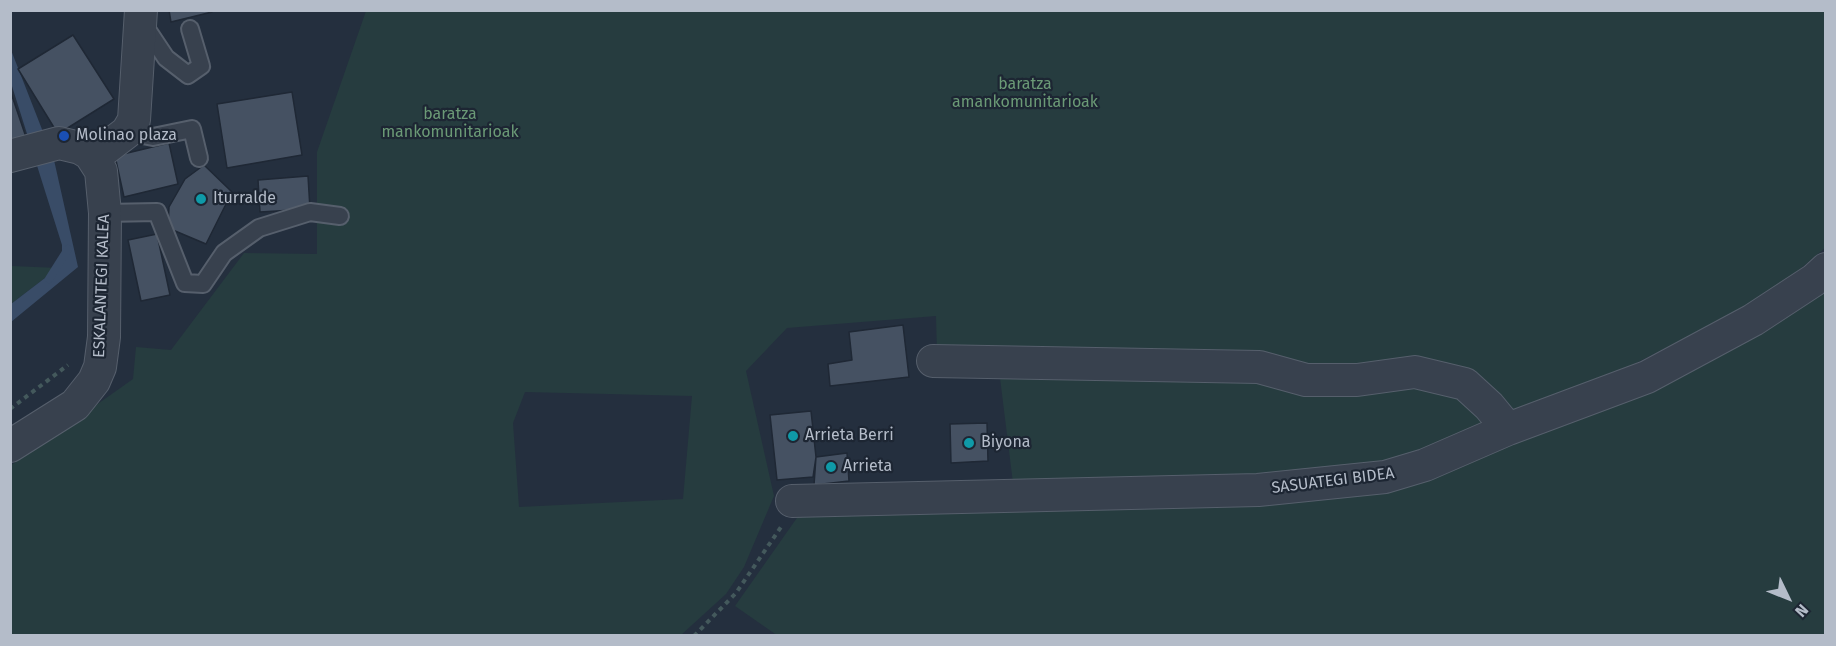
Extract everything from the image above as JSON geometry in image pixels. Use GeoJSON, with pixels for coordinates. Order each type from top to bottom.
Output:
{"type":"FeatureCollection","features":[{"type":"Feature","properties":{"kind":"street"},"geometry":{"type":"LineString","coordinates":[[29,151],[70,144],[81,148],[93,158],[127,132],[135,114],[141,16]]}},
{"type":"Feature","properties":{"kind":"street","name":"ESKALANTEGI KALEA"},"geometry":{"type":"LineString","coordinates":[[10,446],[63,415],[85,394],[100,367],[104,337],[105,213],[101,171],[93,158]]}},
{"type":"Feature","properties":{"kind":"street","name":"SASUATEGI BIDEA"},"geometry":{"type":"LineString","coordinates":[[792,501],[1258,490],[1385,477],[1425,465],[1508,429],[1647,377],[1753,320],[1814,280],[1826,269]]}},
{"type":"Feature","properties":{"kind":"street"},"geometry":{"type":"LineString","coordinates":[[933,361],[1259,367],[1306,380],[1357,380],[1415,372],[1465,384],[1489,406],[1508,429]]}},
{"type":"Feature","properties":{"kind":"lane"},"geometry":{"type":"LineString","coordinates":[[141,16],[166,58],[188,75],[201,66],[190,29]]}},
{"type":"Feature","properties":{"kind":"lane"},"geometry":{"type":"LineString","coordinates":[[127,132],[153,137],[192,129],[200,159]]}},
{"type":"Feature","properties":{"kind":"lane"},"geometry":{"type":"LineString","coordinates":[[105,213],[157,212],[185,283],[203,284],[224,253],[259,228],[310,212],[340,216]]}},
{"type":"Feature","properties":{"kind":"path"},"geometry":{"type":"LineString","coordinates":[[10,409],[104,337]]}},
{"type":"Feature","properties":{"kind":"path"},"geometry":{"type":"LineString","coordinates":[[694,636],[736,593],[780,532],[792,501]]}},
{"type":"Feature","properties":{"kind":"green space"},"geometry":{"type":"Polygon","coordinates":[[[366,11],[1825,11],[1825,248],[1769,295],[1601,381],[1394,468],[1214,482],[1013,483],[999,370],[937,353],[936,316],[787,328],[746,371],[774,496],[744,567],[726,594],[681,635],[11,636],[10,466],[133,379],[136,347],[171,350],[244,253],[317,254],[317,152],[366,11]],[[525,392],[513,423],[519,507],[683,499],[692,396],[525,392]]]}},
{"type":"Feature","properties":{"kind":"green space"},"geometry":{"type":"Polygon","coordinates":[[[11,266],[58,268],[11,304],[11,266]]]}},
{"type":"Feature","properties":{"kind":"green space"},"geometry":{"type":"Polygon","coordinates":[[[1825,280],[1825,635],[778,636],[735,606],[799,515],[1258,501],[1393,491],[1652,385],[1825,280]]]}},
{"type":"Feature","properties":{"kind":"water"},"geometry":{"type":"Polygon","coordinates":[[[10,35],[11,50],[54,160],[78,267],[11,322],[11,304],[58,268],[62,261],[62,245],[11,83],[10,35]]]}},
{"type":"Feature","properties":{"kind":"building"},"geometry":{"type":"Polygon","coordinates":[[[169,10],[212,10],[212,12],[171,22],[169,10]]]}},
{"type":"Feature","properties":{"kind":"building"},"geometry":{"type":"Polygon","coordinates":[[[73,35],[114,99],[58,134],[18,69],[73,35]]]}},
{"type":"Feature","properties":{"kind":"building"},"geometry":{"type":"Polygon","coordinates":[[[10,90],[28,143],[10,149],[10,90]]]}},
{"type":"Feature","properties":{"kind":"building"},"geometry":{"type":"Polygon","coordinates":[[[292,92],[302,155],[227,168],[217,104],[292,92]]]}},
{"type":"Feature","properties":{"kind":"building"},"geometry":{"type":"Polygon","coordinates":[[[169,143],[178,184],[124,197],[115,156],[169,143]]]}},
{"type":"Feature","properties":{"kind":"building","name":"Iturralde"},"geometry":{"type":"Polygon","coordinates":[[[204,165],[232,192],[206,244],[168,228],[169,207],[185,179],[204,165]]]}},
{"type":"Feature","properties":{"kind":"building"},"geometry":{"type":"Polygon","coordinates":[[[308,176],[310,209],[260,212],[258,180],[308,176]]]}},
{"type":"Feature","properties":{"kind":"building"},"geometry":{"type":"Polygon","coordinates":[[[157,234],[170,295],[141,301],[128,240],[157,234]]]}},
{"type":"Feature","properties":{"kind":"building"},"geometry":{"type":"Polygon","coordinates":[[[903,325],[909,377],[830,386],[828,364],[852,360],[849,332],[903,325]]]}},
{"type":"Feature","properties":{"kind":"building","name":"Arrieta Berri"},"geometry":{"type":"Polygon","coordinates":[[[811,411],[816,457],[813,477],[777,480],[770,415],[811,411]]]}},
{"type":"Feature","properties":{"kind":"building","name":"Biyona"},"geometry":{"type":"Polygon","coordinates":[[[987,423],[988,461],[951,463],[950,424],[987,423]]]}},
{"type":"Feature","properties":{"kind":"building","name":"Arrieta"},"geometry":{"type":"Polygon","coordinates":[[[847,453],[849,481],[814,485],[816,457],[847,453]]]}},
{"type":"Feature","properties":{"kind":"waterway"},"geometry":{"type":"LineString","coordinates":[[49,279],[68,249]]}},
{"type":"Feature","properties":{"kind":"place","name":"Molinao plaza"},"geometry":{"type":"Point","coordinates":[64,136]}},
{"type":"Feature","properties":{"kind":"place","name":"Iturralde"},"geometry":{"type":"Point","coordinates":[201,199]}},
{"type":"Feature","properties":{"kind":"place","name":"Arrieta Berri"},"geometry":{"type":"Point","coordinates":[793,436]}},
{"type":"Feature","properties":{"kind":"place","name":"Biyona"},"geometry":{"type":"Point","coordinates":[969,443]}},
{"type":"Feature","properties":{"kind":"place","name":"Arrieta"},"geometry":{"type":"Point","coordinates":[831,467]}},
{"type":"Feature","properties":{"kind":"park label","name":"baratza amankomunitarioak"},"geometry":{"type":"Point","coordinates":[1025,94]}},
{"type":"Feature","properties":{"kind":"park label","name":"baratza mankomunitarioak"},"geometry":{"type":"Point","coordinates":[450,124]}}]}
